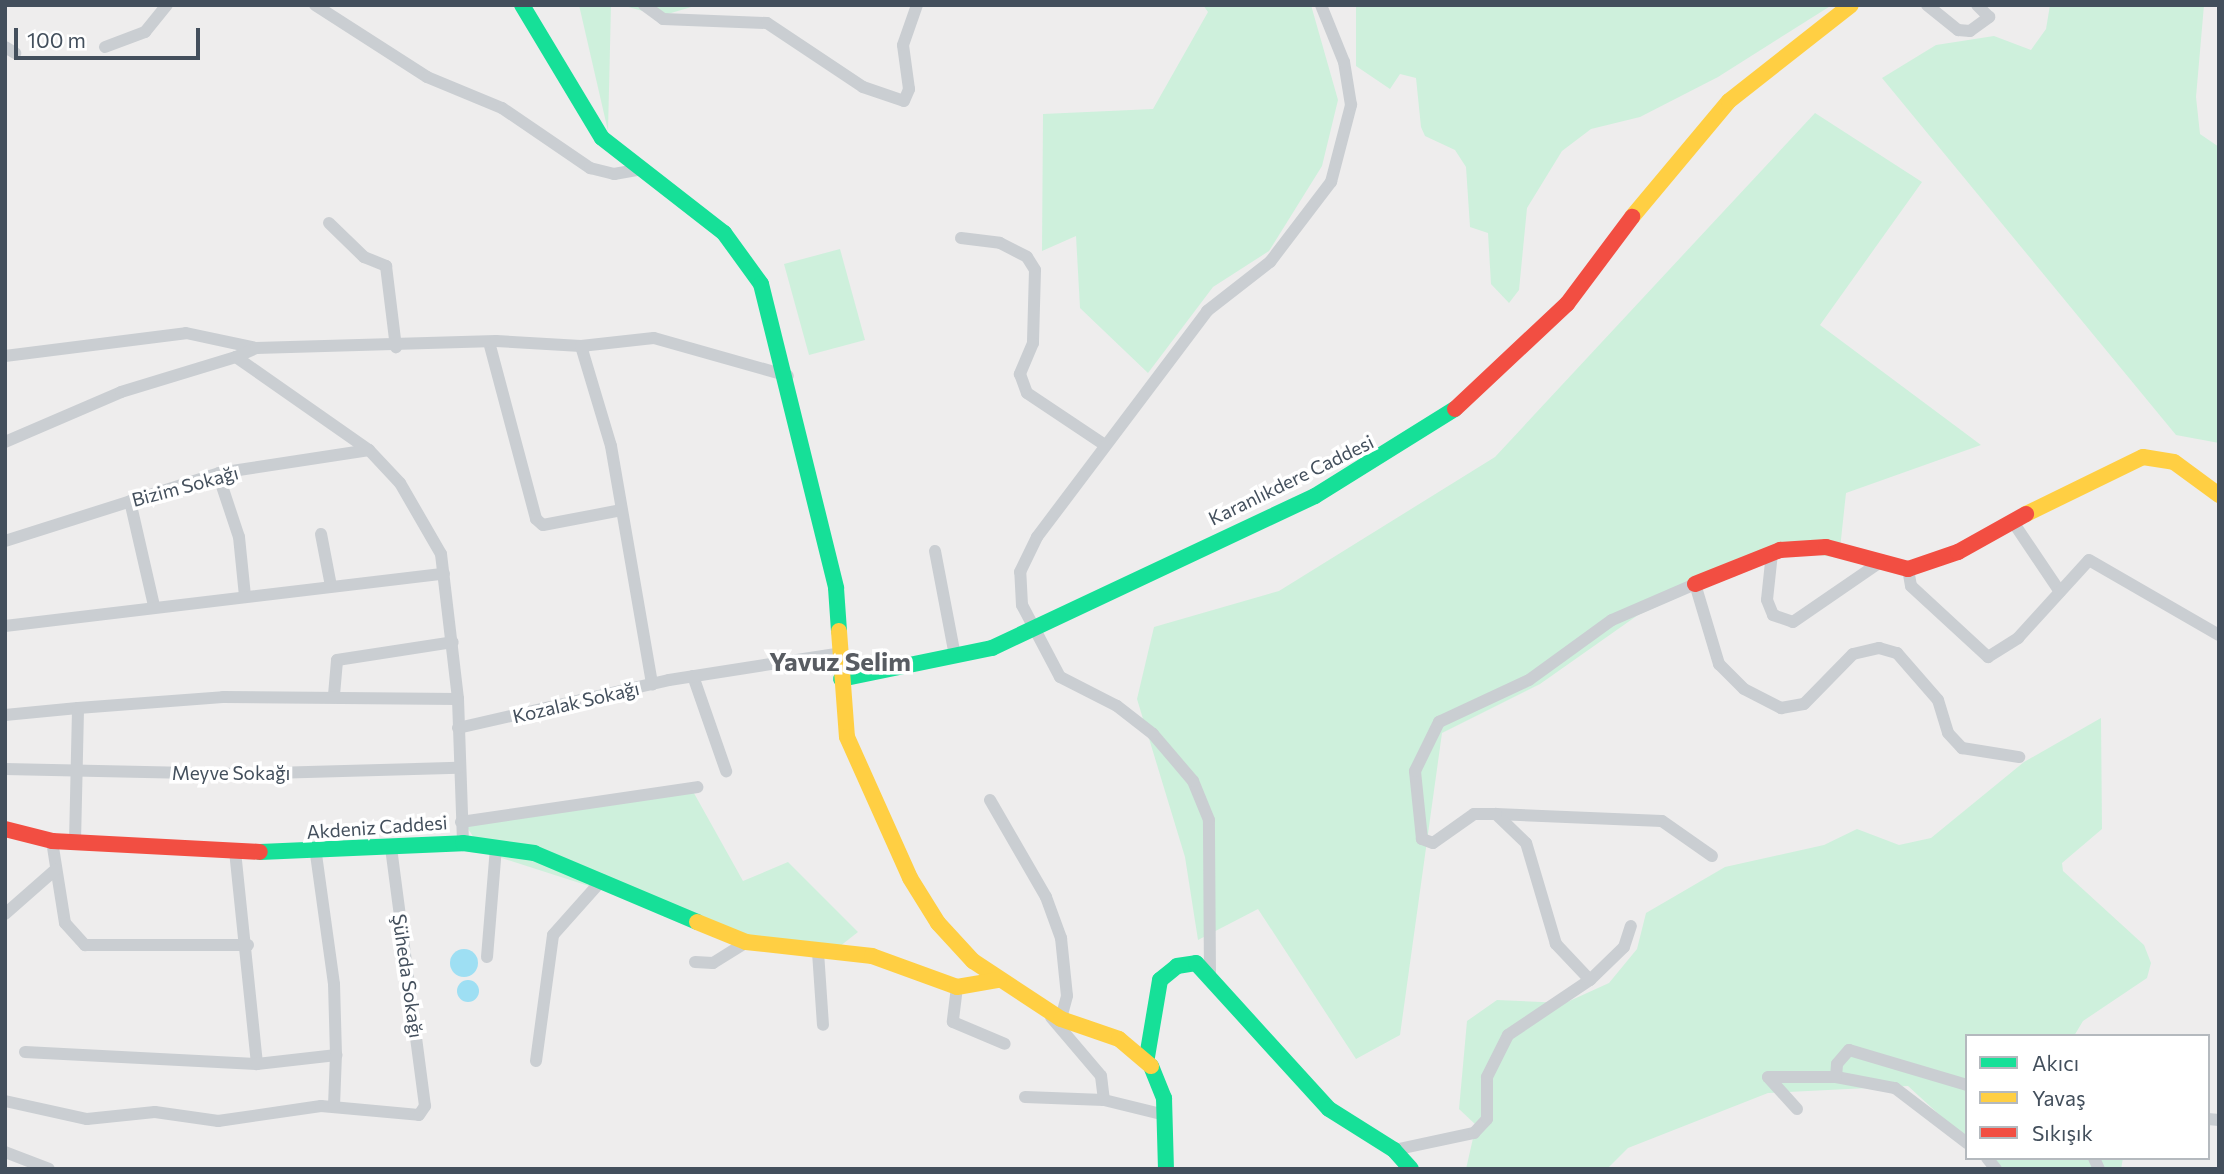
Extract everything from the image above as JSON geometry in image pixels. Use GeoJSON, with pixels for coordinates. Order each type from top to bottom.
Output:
{"type":"FeatureCollection","features":[{"type":"Feature","properties":{"kind":"street"},"geometry":{"type":"LineString","coordinates":[[105,47],[145,32],[166,5]]}},
{"type":"Feature","properties":{"kind":"street"},"geometry":{"type":"LineString","coordinates":[[315,5],[426,77],[502,108],[590,168],[614,174],[637,170]]}},
{"type":"Feature","properties":{"kind":"street"},"geometry":{"type":"LineString","coordinates":[[522,5],[587,119],[637,170],[724,233],[746,257],[769,303],[836,588],[841,679],[853,758],[910,878],[954,942],[998,979],[1054,1015],[1119,1039],[1147,1058]]}},
{"type":"Feature","properties":{"kind":"street"},"geometry":{"type":"LineString","coordinates":[[644,5],[663,19],[767,23],[863,87],[904,101],[909,89],[903,45],[916,6]]}},
{"type":"Feature","properties":{"kind":"street"},"geometry":{"type":"LineString","coordinates":[[1210,976],[1209,820],[1193,781],[1153,733],[1060,677],[1031,630],[1020,572],[1037,537],[1207,311],[1270,262],[1331,182],[1350,105],[1344,62],[1321,5]]}},
{"type":"Feature","properties":{"kind":"street","name":"Karanlıkdere Caddesi"},"geometry":{"type":"LineString","coordinates":[[841,679],[955,656],[1031,630],[1345,481],[1438,422],[1567,304],[1703,127],[1851,5]]}},
{"type":"Feature","properties":{"kind":"street"},"geometry":{"type":"LineString","coordinates":[[1927,5],[1958,30],[1970,31],[1989,16],[1977,5]]}},
{"type":"Feature","properties":{"kind":"street"},"geometry":{"type":"LineString","coordinates":[[329,223],[364,257],[386,266],[396,347]]}},
{"type":"Feature","properties":{"kind":"street"},"geometry":{"type":"LineString","coordinates":[[961,238],[1000,243],[1027,257],[1035,270],[1033,343],[1020,374],[1027,393],[1105,445]]}},
{"type":"Feature","properties":{"kind":"street"},"geometry":{"type":"LineString","coordinates":[[5,356],[186,333],[256,348],[396,347],[489,342],[581,346],[654,338],[760,374],[788,376]]}},
{"type":"Feature","properties":{"kind":"street"},"geometry":{"type":"LineString","coordinates":[[489,342],[536,519],[543,524],[622,510]]}},
{"type":"Feature","properties":{"kind":"street"},"geometry":{"type":"LineString","coordinates":[[581,346],[622,510],[652,684]]}},
{"type":"Feature","properties":{"kind":"street"},"geometry":{"type":"LineString","coordinates":[[5,442],[121,392],[236,357],[256,348]]}},
{"type":"Feature","properties":{"kind":"street"},"geometry":{"type":"LineString","coordinates":[[236,357],[369,450],[430,531],[444,574],[453,642],[458,699],[458,768],[463,843]]}},
{"type":"Feature","properties":{"kind":"street","name":"Bizim Sokağı"},"geometry":{"type":"LineString","coordinates":[[5,541],[218,474],[369,450]]}},
{"type":"Feature","properties":{"kind":"street"},"geometry":{"type":"LineString","coordinates":[[1712,856],[1661,821],[1474,814],[1433,843],[1422,839],[1415,771],[1439,722],[1529,680],[1612,620],[1772,553],[1826,547],[1908,569],[1958,552],[2116,465],[2143,457],[2174,461],[2219,495]]}},
{"type":"Feature","properties":{"kind":"street"},"geometry":{"type":"LineString","coordinates":[[218,474],[239,537],[245,596]]}},
{"type":"Feature","properties":{"kind":"street"},"geometry":{"type":"LineString","coordinates":[[130,501],[154,606]]}},
{"type":"Feature","properties":{"kind":"street"},"geometry":{"type":"LineString","coordinates":[[2013,522],[2060,592]]}},
{"type":"Feature","properties":{"kind":"street"},"geometry":{"type":"LineString","coordinates":[[321,534],[331,586]]}},
{"type":"Feature","properties":{"kind":"street"},"geometry":{"type":"LineString","coordinates":[[935,551],[955,656]]}},
{"type":"Feature","properties":{"kind":"street"},"geometry":{"type":"LineString","coordinates":[[1772,553],[1767,600],[1773,615],[1793,622],[1880,563]]}},
{"type":"Feature","properties":{"kind":"street"},"geometry":{"type":"LineString","coordinates":[[1908,569],[1919,595],[1988,657],[2018,638],[2089,560],[2219,635]]}},
{"type":"Feature","properties":{"kind":"street"},"geometry":{"type":"LineString","coordinates":[[5,625],[444,574]]}},
{"type":"Feature","properties":{"kind":"street"},"geometry":{"type":"LineString","coordinates":[[1695,584],[1719,664],[1744,689],[1782,708],[1804,704],[1853,654],[1879,648],[1897,653],[1937,701],[1948,733],[1962,748],[2019,757]]}},
{"type":"Feature","properties":{"kind":"street"},"geometry":{"type":"LineString","coordinates":[[334,695],[337,660],[453,642]]}},
{"type":"Feature","properties":{"kind":"street","name":"Kozalak Sokağı"},"geometry":{"type":"LineString","coordinates":[[458,729],[652,684],[841,653]]}},
{"type":"Feature","properties":{"kind":"street"},"geometry":{"type":"LineString","coordinates":[[694,676],[726,771]]}},
{"type":"Feature","properties":{"kind":"street"},"geometry":{"type":"LineString","coordinates":[[5,715],[78,708],[334,695],[458,699]]}},
{"type":"Feature","properties":{"kind":"street"},"geometry":{"type":"LineString","coordinates":[[75,842],[78,708]]}},
{"type":"Feature","properties":{"kind":"street","name":"Meyve Sokağı"},"geometry":{"type":"LineString","coordinates":[[5,769],[238,775],[458,768]]}},
{"type":"Feature","properties":{"kind":"street"},"geometry":{"type":"LineString","coordinates":[[461,822],[697,787]]}},
{"type":"Feature","properties":{"kind":"street"},"geometry":{"type":"LineString","coordinates":[[990,800],[1046,897],[1060,938],[1067,996],[1054,1015]]}},
{"type":"Feature","properties":{"kind":"street"},"geometry":{"type":"LineString","coordinates":[[1496,814],[1525,843],[1556,944],[1590,980]]}},
{"type":"Feature","properties":{"kind":"street","name":"Akdeniz Caddesi"},"geometry":{"type":"LineString","coordinates":[[5,828],[52,841],[235,851],[316,853],[463,843],[534,853],[747,942],[872,956],[957,987]]}},
{"type":"Feature","properties":{"kind":"street"},"geometry":{"type":"LineString","coordinates":[[52,841],[65,923],[85,945],[248,945]]}},
{"type":"Feature","properties":{"kind":"street","name":"Şüheda Sokağı"},"geometry":{"type":"LineString","coordinates":[[334,1106],[415,1116],[425,1106],[391,846]]}},
{"type":"Feature","properties":{"kind":"street"},"geometry":{"type":"LineString","coordinates":[[487,957],[496,848]]}},
{"type":"Feature","properties":{"kind":"street"},"geometry":{"type":"LineString","coordinates":[[235,851],[248,945],[257,1064]]}},
{"type":"Feature","properties":{"kind":"street"},"geometry":{"type":"LineString","coordinates":[[5,1101],[98,1120],[155,1112],[218,1121],[334,1106],[334,984],[316,853]]}},
{"type":"Feature","properties":{"kind":"street"},"geometry":{"type":"LineString","coordinates":[[5,914],[55,870]]}},
{"type":"Feature","properties":{"kind":"street"},"geometry":{"type":"LineString","coordinates":[[536,1061],[553,935],[602,880]]}},
{"type":"Feature","properties":{"kind":"street"},"geometry":{"type":"LineString","coordinates":[[1394,1150],[1474,1133],[1487,1119],[1488,1077],[1508,1035],[1590,980],[1624,947],[1631,926]]}},
{"type":"Feature","properties":{"kind":"street"},"geometry":{"type":"LineString","coordinates":[[695,962],[713,963],[747,942]]}},
{"type":"Feature","properties":{"kind":"street"},"geometry":{"type":"LineString","coordinates":[[818,952],[823,1025]]}},
{"type":"Feature","properties":{"kind":"street"},"geometry":{"type":"LineString","coordinates":[[1166,1169],[1165,1115],[1147,1058],[1160,980],[1177,966],[1196,963],[1329,1109],[1394,1150],[1411,1169]]}},
{"type":"Feature","properties":{"kind":"street"},"geometry":{"type":"LineString","coordinates":[[998,979],[957,987],[953,1022],[1004,1044]]}},
{"type":"Feature","properties":{"kind":"street"},"geometry":{"type":"LineString","coordinates":[[1054,1015],[1101,1076],[1104,1100]]}},
{"type":"Feature","properties":{"kind":"street"},"geometry":{"type":"LineString","coordinates":[[1836,1077],[1849,1050],[1965,1084]]}},
{"type":"Feature","properties":{"kind":"street"},"geometry":{"type":"LineString","coordinates":[[24,1052],[257,1064],[336,1055]]}},
{"type":"Feature","properties":{"kind":"street"},"geometry":{"type":"LineString","coordinates":[[1797,1109],[1768,1077],[1836,1077],[1895,1088],[1965,1141]]}},
{"type":"Feature","properties":{"kind":"street"},"geometry":{"type":"LineString","coordinates":[[1024,1097],[1104,1100],[1165,1115]]}},
{"type":"Feature","properties":{"kind":"street"},"geometry":{"type":"LineString","coordinates":[[5,1152],[49,1169]]}},
{"type":"Feature","properties":{"kind":"green space"},"geometry":{"type":"Polygon","coordinates":[[[579,5],[611,5],[608,131],[579,5]]]}},
{"type":"Feature","properties":{"kind":"green space"},"geometry":{"type":"Polygon","coordinates":[[[621,5],[698,5],[661,16],[621,5]]]}},
{"type":"Feature","properties":{"kind":"green space"},"geometry":{"type":"Polygon","coordinates":[[[1203,5],[1311,5],[1338,100],[1322,166],[1269,251],[1213,287],[1148,373],[1080,308],[1076,236],[1042,251],[1043,114],[1153,109],[1208,12],[1203,5]]]}},
{"type":"Feature","properties":{"kind":"green space"},"geometry":{"type":"Polygon","coordinates":[[[1356,5],[1832,5],[1718,77],[1640,117],[1591,129],[1562,151],[1527,208],[1519,290],[1509,303],[1491,284],[1488,233],[1470,227],[1466,167],[1455,150],[1425,136],[1421,127],[1416,78],[1400,74],[1390,89],[1356,66],[1356,5]]]}},
{"type":"Feature","properties":{"kind":"green space"},"geometry":{"type":"Polygon","coordinates":[[[2050,5],[2204,5],[2196,97],[2200,134],[2219,147],[2219,443],[2176,435],[1882,78],[1936,45],[1994,36],[2031,50],[2046,29],[2050,5]]]}},
{"type":"Feature","properties":{"kind":"green space"},"geometry":{"type":"Polygon","coordinates":[[[1815,113],[1922,182],[1820,325],[1981,445],[1846,493],[1839,558],[1785,550],[1638,615],[1540,684],[1442,733],[1400,1035],[1356,1059],[1258,909],[1198,940],[1185,857],[1137,699],[1154,627],[1279,591],[1495,457],[1815,113]]]}},
{"type":"Feature","properties":{"kind":"green space"},"geometry":{"type":"Polygon","coordinates":[[[840,249],[865,340],[809,355],[784,264],[840,249]]]}},
{"type":"Feature","properties":{"kind":"green space"},"geometry":{"type":"Polygon","coordinates":[[[2101,718],[2102,829],[2062,863],[2063,871],[2144,945],[2151,963],[2147,978],[2083,1021],[2075,1034],[1965,1034],[1965,1138],[1908,1086],[1768,1093],[1628,1148],[1607,1169],[1466,1169],[1476,1125],[1459,1109],[1467,1021],[1497,1000],[1565,1003],[1609,983],[1637,949],[1646,913],[1725,867],[1824,845],[1857,829],[1899,845],[1931,838],[2024,762],[2101,718]]]}},
{"type":"Feature","properties":{"kind":"green space"},"geometry":{"type":"Polygon","coordinates":[[[690,786],[743,881],[788,862],[858,932],[830,954],[779,947],[483,852],[465,824],[690,786]]]}},
{"type":"Feature","properties":{"kind":"green space"},"geometry":{"type":"Polygon","coordinates":[[[1988,1160],[2123,1160],[2121,1169],[1997,1169],[1988,1160]]]}},
{"type":"Feature","properties":{"kind":"water"},"geometry":{"type":"Polygon","coordinates":[[[464,949],[474,953],[478,963],[474,973],[464,977],[454,973],[450,963],[454,953],[464,949]]]}},
{"type":"Feature","properties":{"kind":"water"},"geometry":{"type":"Polygon","coordinates":[[[468,980],[476,983],[479,991],[476,999],[468,1002],[460,999],[457,991],[460,983],[468,980]]]}},
{"type":"Feature","properties":{"kind":"traffic: fast"},"geometry":{"type":"LineString","coordinates":[[522,5],[602,138],[724,233],[761,284],[836,588],[839,631]]}},
{"type":"Feature","properties":{"kind":"traffic: fast"},"geometry":{"type":"LineString","coordinates":[[841,679],[992,648],[1315,496],[1455,409]]}},
{"type":"Feature","properties":{"kind":"traffic: fast"},"geometry":{"type":"LineString","coordinates":[[260,852],[463,843],[534,853],[697,922]]}},
{"type":"Feature","properties":{"kind":"traffic: fast"},"geometry":{"type":"LineString","coordinates":[[1147,1057],[1160,980],[1177,966],[1196,963],[1329,1109],[1394,1150],[1411,1169]]}},
{"type":"Feature","properties":{"kind":"traffic: fast"},"geometry":{"type":"LineString","coordinates":[[1151,1066],[1164,1098],[1166,1169]]}},
{"type":"Feature","properties":{"kind":"traffic: slow"},"geometry":{"type":"LineString","coordinates":[[1632,217],[1729,101],[1851,5]]}},
{"type":"Feature","properties":{"kind":"traffic: slow"},"geometry":{"type":"LineString","coordinates":[[2026,514],[2143,457],[2174,462],[2219,495]]}},
{"type":"Feature","properties":{"kind":"traffic: slow"},"geometry":{"type":"LineString","coordinates":[[839,631],[847,737],[910,878],[938,923],[973,961],[1061,1019],[1119,1039],[1151,1066]]}},
{"type":"Feature","properties":{"kind":"traffic: slow"},"geometry":{"type":"LineString","coordinates":[[697,922],[746,942],[872,956],[957,987],[998,980]]}},
{"type":"Feature","properties":{"kind":"traffic: jam"},"geometry":{"type":"LineString","coordinates":[[1455,409],[1567,304],[1632,217]]}},
{"type":"Feature","properties":{"kind":"traffic: jam"},"geometry":{"type":"LineString","coordinates":[[1695,584],[1780,550],[1826,547],[1908,569],[1958,552],[2026,514]]}},
{"type":"Feature","properties":{"kind":"traffic: jam"},"geometry":{"type":"LineString","coordinates":[[5,829],[52,841],[260,852]]}},
{"type":"Feature","properties":{"kind":"district","name":"Yavuz Selim"},"geometry":{"type":"Point","coordinates":[840,661]}}]}
